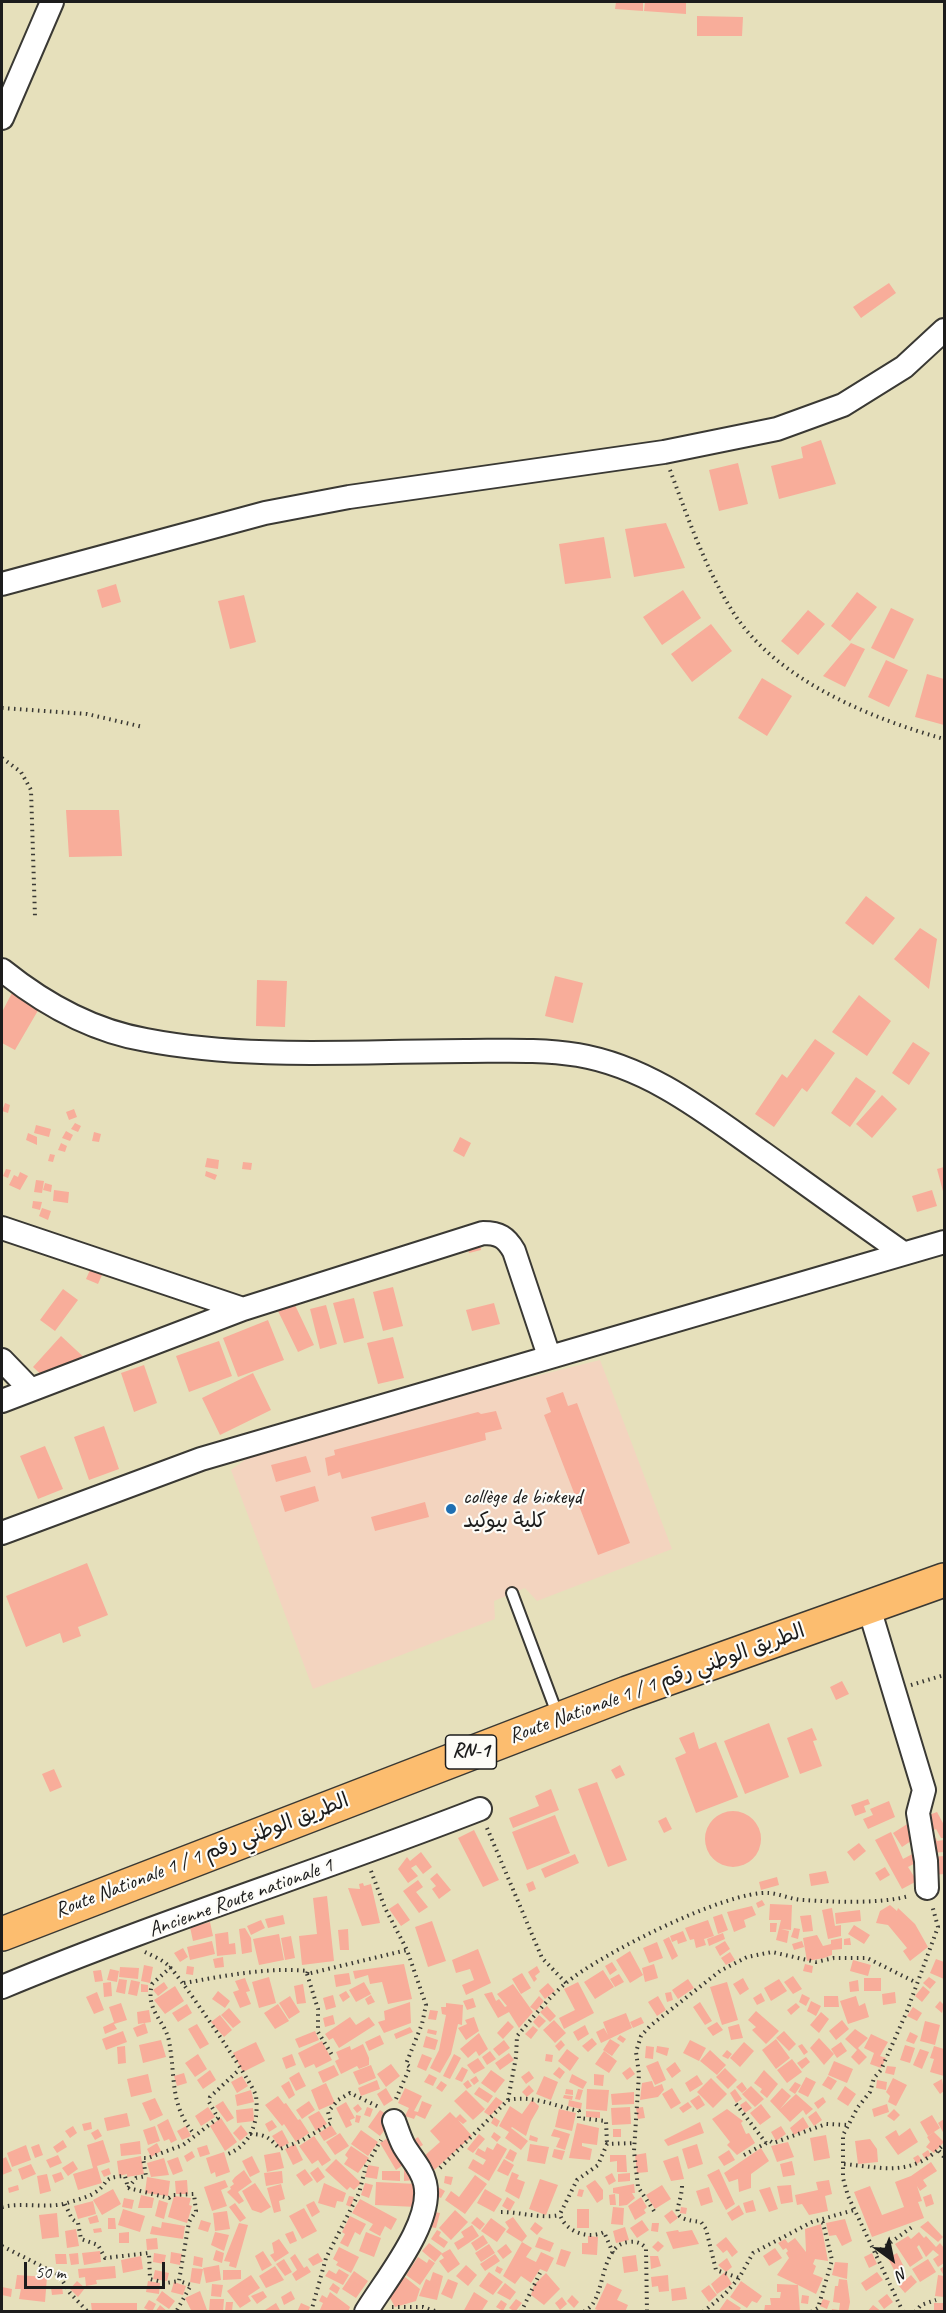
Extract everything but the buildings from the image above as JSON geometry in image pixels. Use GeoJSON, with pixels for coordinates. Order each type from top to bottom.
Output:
{"type":"FeatureCollection","features":[{"type":"Feature","properties":{"kind":"main road","name":"Route Nationale 1 / الطريق الوطني رقم 1"},"geometry":{"type":"LineString","coordinates":[[2,1934],[560,1719],[945,1580]]}},
{"type":"Feature","properties":{"kind":"street"},"geometry":{"type":"LineString","coordinates":[[2,118],[52,2]]}},
{"type":"Feature","properties":{"kind":"street"},"geometry":{"type":"LineString","coordinates":[[2,584],[275,511],[349,497],[664,452],[777,429],[843,405],[904,367],[945,330]]}},
{"type":"Feature","properties":{"kind":"street"},"geometry":{"type":"LineString","coordinates":[[2,970],[28,991],[84,1021],[144,1040],[207,1049],[262,1051],[532,1052],[578,1055],[621,1066],[663,1084],[701,1109],[903,1253]]}},
{"type":"Feature","properties":{"kind":"street"},"geometry":{"type":"LineString","coordinates":[[2,1228],[243,1309]]}},
{"type":"Feature","properties":{"kind":"street"},"geometry":{"type":"LineString","coordinates":[[2,1401],[243,1309],[483,1233],[496,1233],[508,1240],[514,1251],[549,1356]]}},
{"type":"Feature","properties":{"kind":"street"},"geometry":{"type":"LineString","coordinates":[[2,1533],[201,1459],[945,1242]]}},
{"type":"Feature","properties":{"kind":"street"},"geometry":{"type":"LineString","coordinates":[[2,1360],[31,1390]]}},
{"type":"Feature","properties":{"kind":"street"},"geometry":{"type":"LineString","coordinates":[[868,1608],[924,1790],[918,1813],[926,1861],[927,1888]]}},
{"type":"Feature","properties":{"kind":"street","name":"Ancienne Route nationale 1"},"geometry":{"type":"LineString","coordinates":[[2,1987],[115,1943],[365,1854],[480,1809]]}},
{"type":"Feature","properties":{"kind":"street"},"geometry":{"type":"LineString","coordinates":[[366,2312],[413,2241],[423,2215],[425,2183],[403,2144],[394,2117]]}},
{"type":"Feature","properties":{"kind":"lane"},"geometry":{"type":"LineString","coordinates":[[512,1593],[560,1719]]}},
{"type":"Feature","properties":{"kind":"path"},"geometry":{"type":"LineString","coordinates":[[664,452],[703,558],[734,614],[773,660],[837,698],[902,727],[945,739]]}},
{"type":"Feature","properties":{"kind":"path"},"geometry":{"type":"LineString","coordinates":[[2,708],[87,714],[143,727]]}},
{"type":"Feature","properties":{"kind":"path"},"geometry":{"type":"LineString","coordinates":[[2,758],[21,772],[31,790],[35,917]]}},
{"type":"Feature","properties":{"kind":"path"},"geometry":{"type":"LineString","coordinates":[[893,1690],[945,1675]]}},
{"type":"Feature","properties":{"kind":"path"},"geometry":{"type":"LineString","coordinates":[[480,1809],[542,1958],[566,1983]]}},
{"type":"Feature","properties":{"kind":"path"},"geometry":{"type":"LineString","coordinates":[[311,2312],[326,2258],[359,2193],[366,2166],[394,2117],[394,2104],[410,2067],[406,2064],[422,2024],[426,2005],[407,1950],[385,1908],[365,1854]]}},
{"type":"Feature","properties":{"kind":"path"},"geometry":{"type":"LineString","coordinates":[[425,2183],[508,2100],[516,2056],[516,2036],[566,1983],[616,1951],[670,1924],[746,1896],[767,1893],[802,1900],[874,1900],[906,1897],[927,1888]]}},
{"type":"Feature","properties":{"kind":"path"},"geometry":{"type":"LineString","coordinates":[[903,2312],[854,2210],[843,2178],[843,2135],[870,2092],[874,2078],[881,2070],[938,1927],[945,1927]]}},
{"type":"Feature","properties":{"kind":"path"},"geometry":{"type":"LineString","coordinates":[[115,1943],[147,1953],[171,1967],[184,1983],[255,2094],[256,2122],[243,2144],[228,2154]]}},
{"type":"Feature","properties":{"kind":"path"},"geometry":{"type":"LineString","coordinates":[[307,1974],[407,1950]]}},
{"type":"Feature","properties":{"kind":"path"},"geometry":{"type":"LineString","coordinates":[[654,2211],[638,2187],[634,2143],[639,2074],[636,2052],[641,2036],[720,1971],[747,1957],[772,1952],[816,1962],[834,1958],[867,1958],[917,1983]]}},
{"type":"Feature","properties":{"kind":"path"},"geometry":{"type":"LineString","coordinates":[[171,1967],[152,1984],[152,2006],[168,2039],[175,2100],[180,2115],[195,2135]]}},
{"type":"Feature","properties":{"kind":"path"},"geometry":{"type":"LineString","coordinates":[[184,1983],[259,1970],[308,1971],[318,2009],[318,2032],[332,2055]]}},
{"type":"Feature","properties":{"kind":"path"},"geometry":{"type":"LineString","coordinates":[[128,2188],[136,2178],[146,2176],[143,2157],[170,2151],[218,2118],[209,2102],[210,2097],[240,2069]]}},
{"type":"Feature","properties":{"kind":"path"},"geometry":{"type":"LineString","coordinates":[[250,2134],[263,2134],[273,2140],[280,2149],[302,2141],[331,2123],[328,2112],[338,2100],[350,2093],[394,2117]]}},
{"type":"Feature","properties":{"kind":"path"},"geometry":{"type":"LineString","coordinates":[[508,2100],[532,2098],[579,2111],[579,2118],[606,2121],[607,2144],[598,2165],[576,2180],[560,2215]]}},
{"type":"Feature","properties":{"kind":"path"},"geometry":{"type":"LineString","coordinates":[[736,2104],[766,2143]]}},
{"type":"Feature","properties":{"kind":"path"},"geometry":{"type":"LineString","coordinates":[[744,2155],[766,2143],[773,2143],[826,2124],[848,2125]]}},
{"type":"Feature","properties":{"kind":"path"},"geometry":{"type":"LineString","coordinates":[[607,2144],[634,2143]]}},
{"type":"Feature","properties":{"kind":"path"},"geometry":{"type":"LineString","coordinates":[[844,2164],[898,2170],[917,2166],[945,2144]]}},
{"type":"Feature","properties":{"kind":"path"},"geometry":{"type":"LineString","coordinates":[[939,2151],[945,2157]]}},
{"type":"Feature","properties":{"kind":"path"},"geometry":{"type":"LineString","coordinates":[[2,2207],[14,2204],[65,2204],[94,2193],[105,2181],[115,2176],[124,2176],[128,2188]]}},
{"type":"Feature","properties":{"kind":"path"},"geometry":{"type":"LineString","coordinates":[[682,2186],[677,2205],[678,2214],[684,2220],[701,2222],[706,2229],[716,2270],[739,2278]]}},
{"type":"Feature","properties":{"kind":"path"},"geometry":{"type":"LineString","coordinates":[[128,2188],[169,2198],[174,2195],[194,2194],[196,2211],[189,2222],[179,2281]]}},
{"type":"Feature","properties":{"kind":"path"},"geometry":{"type":"LineString","coordinates":[[65,2204],[72,2219],[78,2223],[81,2239],[98,2246],[105,2258],[117,2259],[149,2253],[150,2279],[166,2283],[179,2281],[191,2285],[176,2312]]}},
{"type":"Feature","properties":{"kind":"path"},"geometry":{"type":"LineString","coordinates":[[703,2312],[725,2294],[739,2278],[753,2253],[818,2221],[854,2210]]}},
{"type":"Feature","properties":{"kind":"path"},"geometry":{"type":"LineString","coordinates":[[501,2212],[525,2213],[547,2218],[560,2215]]}},
{"type":"Feature","properties":{"kind":"path"},"geometry":{"type":"LineString","coordinates":[[560,2215],[567,2227],[583,2234],[604,2232],[613,2253]]}},
{"type":"Feature","properties":{"kind":"path"},"geometry":{"type":"LineString","coordinates":[[811,2312],[818,2308],[832,2260],[823,2223],[818,2221]]}},
{"type":"Feature","properties":{"kind":"path"},"geometry":{"type":"LineString","coordinates":[[876,2253],[912,2227]]}},
{"type":"Feature","properties":{"kind":"path"},"geometry":{"type":"LineString","coordinates":[[584,2312],[592,2305],[613,2253],[625,2242],[642,2243],[646,2248],[646,2312]]}},
{"type":"Feature","properties":{"kind":"path"},"geometry":{"type":"LineString","coordinates":[[2,2246],[59,2275],[70,2293],[88,2312]]}},
{"type":"Feature","properties":{"kind":"path"},"geometry":{"type":"LineString","coordinates":[[521,2312],[540,2273]]}},
{"type":"Feature","properties":{"kind":"path"},"geometry":{"type":"LineString","coordinates":[[915,2312],[921,2305],[936,2300]]}},
{"type":"Feature","properties":{"kind":"path"},"geometry":{"type":"LineString","coordinates":[[423,2307],[438,2312]]}},
{"type":"Feature","properties":{"kind":"shaded area","name":"collège de biokeyd كلية بيوكيد"},"geometry":{"type":"Polygon","coordinates":[[[600,1360],[672,1549],[537,1601],[525,1588],[494,1601],[495,1619],[313,1689],[231,1470],[268,1443],[600,1360]]]}},
{"type":"Feature","properties":{"kind":"place","name":"collège de biokeyd كلية بيوكيد"},"geometry":{"type":"Point","coordinates":[451,1509]}}]}
